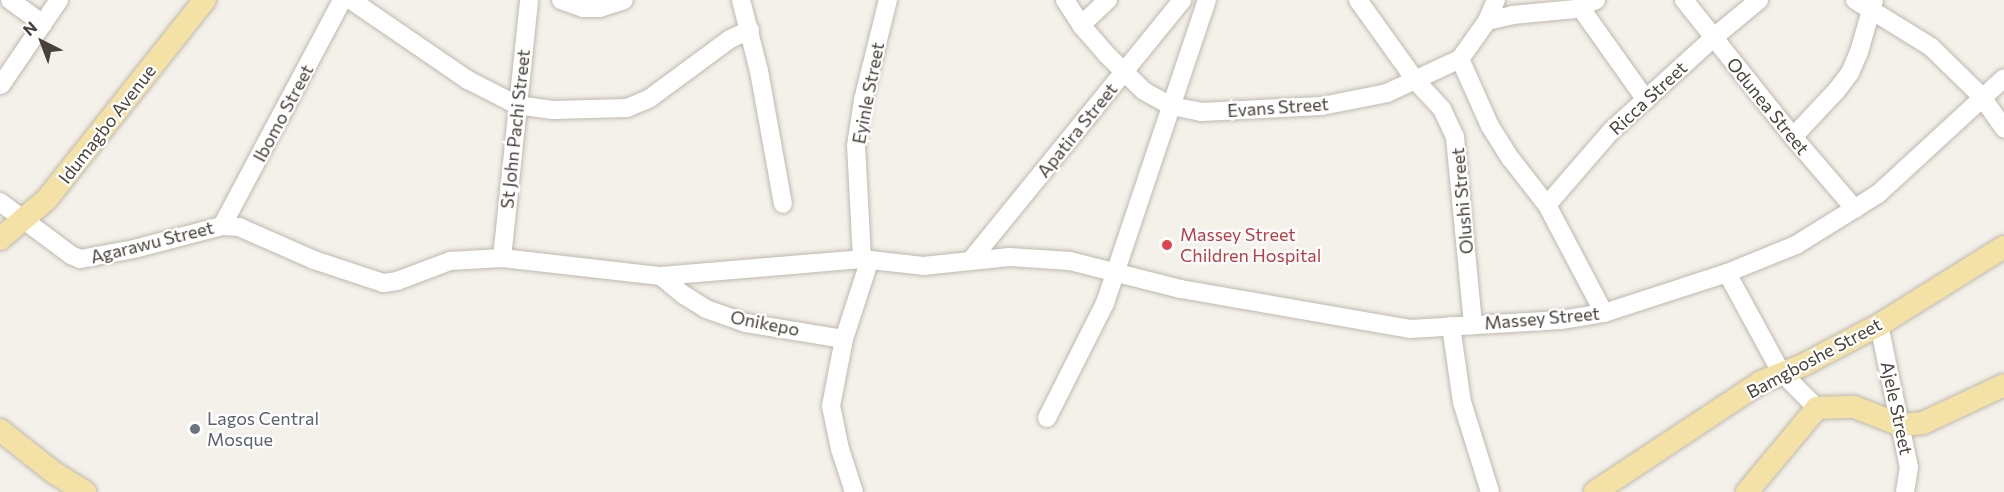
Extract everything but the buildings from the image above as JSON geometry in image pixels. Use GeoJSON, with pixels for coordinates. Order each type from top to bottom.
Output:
{"type":"FeatureCollection","features":[{"type":"Feature","properties":{"kind":"main road","name":"Idumagbo Avenue"},"geometry":{"type":"LineString","coordinates":[[0,239],[47,199],[204,0]]}},
{"type":"Feature","properties":{"kind":"main road","name":"Bamgboshe Street"},"geometry":{"type":"LineString","coordinates":[[1595,492],[1761,382],[1803,365],[1879,325],[2004,247]]}},
{"type":"Feature","properties":{"kind":"main road"},"geometry":{"type":"LineString","coordinates":[[1747,492],[1817,408],[1854,407],[1901,425],[1923,423],[2004,385]]}},
{"type":"Feature","properties":{"kind":"main road"},"geometry":{"type":"LineString","coordinates":[[0,430],[53,472],[85,492]]}},
{"type":"Feature","properties":{"kind":"street"},"geometry":{"type":"LineString","coordinates":[[10,0],[43,24]]}},
{"type":"Feature","properties":{"kind":"street"},"geometry":{"type":"LineString","coordinates":[[1,85],[59,0]]}},
{"type":"Feature","properties":{"kind":"street","name":"Ibomo Street"},"geometry":{"type":"LineString","coordinates":[[222,226],[342,0]]}},
{"type":"Feature","properties":{"kind":"street"},"geometry":{"type":"LineString","coordinates":[[351,0],[468,80],[517,105],[553,110],[627,108],[650,99],[729,39],[750,30]]}},
{"type":"Feature","properties":{"kind":"street","name":"St John Pachi Street"},"geometry":{"type":"LineString","coordinates":[[502,258],[529,0]]}},
{"type":"Feature","properties":{"kind":"street"},"geometry":{"type":"LineString","coordinates":[[561,0],[592,8],[624,0]]}},
{"type":"Feature","properties":{"kind":"street","name":"Eyinle Street"},"geometry":{"type":"LineString","coordinates":[[866,261],[856,146],[863,100],[888,0]]}},
{"type":"Feature","properties":{"kind":"street","name":"Evans Street"},"geometry":{"type":"LineString","coordinates":[[1065,0],[1081,25],[1123,73],[1144,91],[1172,106],[1201,112],[1322,106],[1387,93],[1460,58],[1487,21],[1496,0]]}},
{"type":"Feature","properties":{"kind":"street"},"geometry":{"type":"LineString","coordinates":[[1081,25],[1108,0]]}},
{"type":"Feature","properties":{"kind":"street","name":"Apatira Street"},"geometry":{"type":"LineString","coordinates":[[971,260],[1182,0]]}},
{"type":"Feature","properties":{"kind":"street"},"geometry":{"type":"LineString","coordinates":[[1047,418],[1091,334],[1207,0]]}},
{"type":"Feature","properties":{"kind":"street","name":"Olushi Street"},"geometry":{"type":"LineString","coordinates":[[1358,0],[1416,81],[1442,109],[1455,137],[1473,325]]}},
{"type":"Feature","properties":{"kind":"street","name":"Odunea Street"},"geometry":{"type":"LineString","coordinates":[[1684,0],[1793,137],[1856,209]]}},
{"type":"Feature","properties":{"kind":"street","name":"Ricca Street"},"geometry":{"type":"LineString","coordinates":[[1546,205],[1612,130],[1713,38],[1759,0]]}},
{"type":"Feature","properties":{"kind":"street"},"geometry":{"type":"LineString","coordinates":[[746,2],[783,204]]}},
{"type":"Feature","properties":{"kind":"street"},"geometry":{"type":"LineString","coordinates":[[1793,137],[1838,90],[1850,72],[1859,52],[1866,3],[1931,47],[1982,97],[2004,129]]}},
{"type":"Feature","properties":{"kind":"street"},"geometry":{"type":"LineString","coordinates":[[1487,21],[1588,4],[1646,100]]}},
{"type":"Feature","properties":{"kind":"street"},"geometry":{"type":"LineString","coordinates":[[1460,58],[1490,126],[1511,159],[1546,205],[1604,313]]}},
{"type":"Feature","properties":{"kind":"street","name":"Massey Street"},"geometry":{"type":"LineString","coordinates":[[222,226],[239,227],[314,260],[383,283],[397,281],[450,261],[502,258],[661,276],[866,261],[923,266],[1010,257],[1070,261],[1181,290],[1410,328],[1561,320],[1604,313],[1727,273],[1796,245],[1856,209],[1885,188],[2004,78]]}},
{"type":"Feature","properties":{"kind":"street","name":"Agarawu Street"},"geometry":{"type":"LineString","coordinates":[[0,202],[71,255],[86,260],[222,226]]}},
{"type":"Feature","properties":{"kind":"street"},"geometry":{"type":"LineString","coordinates":[[854,492],[840,449],[831,406],[844,339],[866,261]]}},
{"type":"Feature","properties":{"kind":"street"},"geometry":{"type":"LineString","coordinates":[[1727,273],[1781,372],[1817,408]]}},
{"type":"Feature","properties":{"kind":"street","name":"Onikepo"},"geometry":{"type":"LineString","coordinates":[[661,276],[699,304],[736,319],[844,339]]}},
{"type":"Feature","properties":{"kind":"street","name":"Ajele Street"},"geometry":{"type":"LineString","coordinates":[[1879,325],[1909,467],[1905,492]]}},
{"type":"Feature","properties":{"kind":"street"},"geometry":{"type":"LineString","coordinates":[[1451,326],[1462,402],[1490,492]]}},
{"type":"Feature","properties":{"kind":"place","name":"Massey Street Children Hospital"},"geometry":{"type":"Point","coordinates":[1167,245]}},
{"type":"Feature","properties":{"kind":"place","name":"Lagos Central Mosque"},"geometry":{"type":"Point","coordinates":[195,429]}}]}
